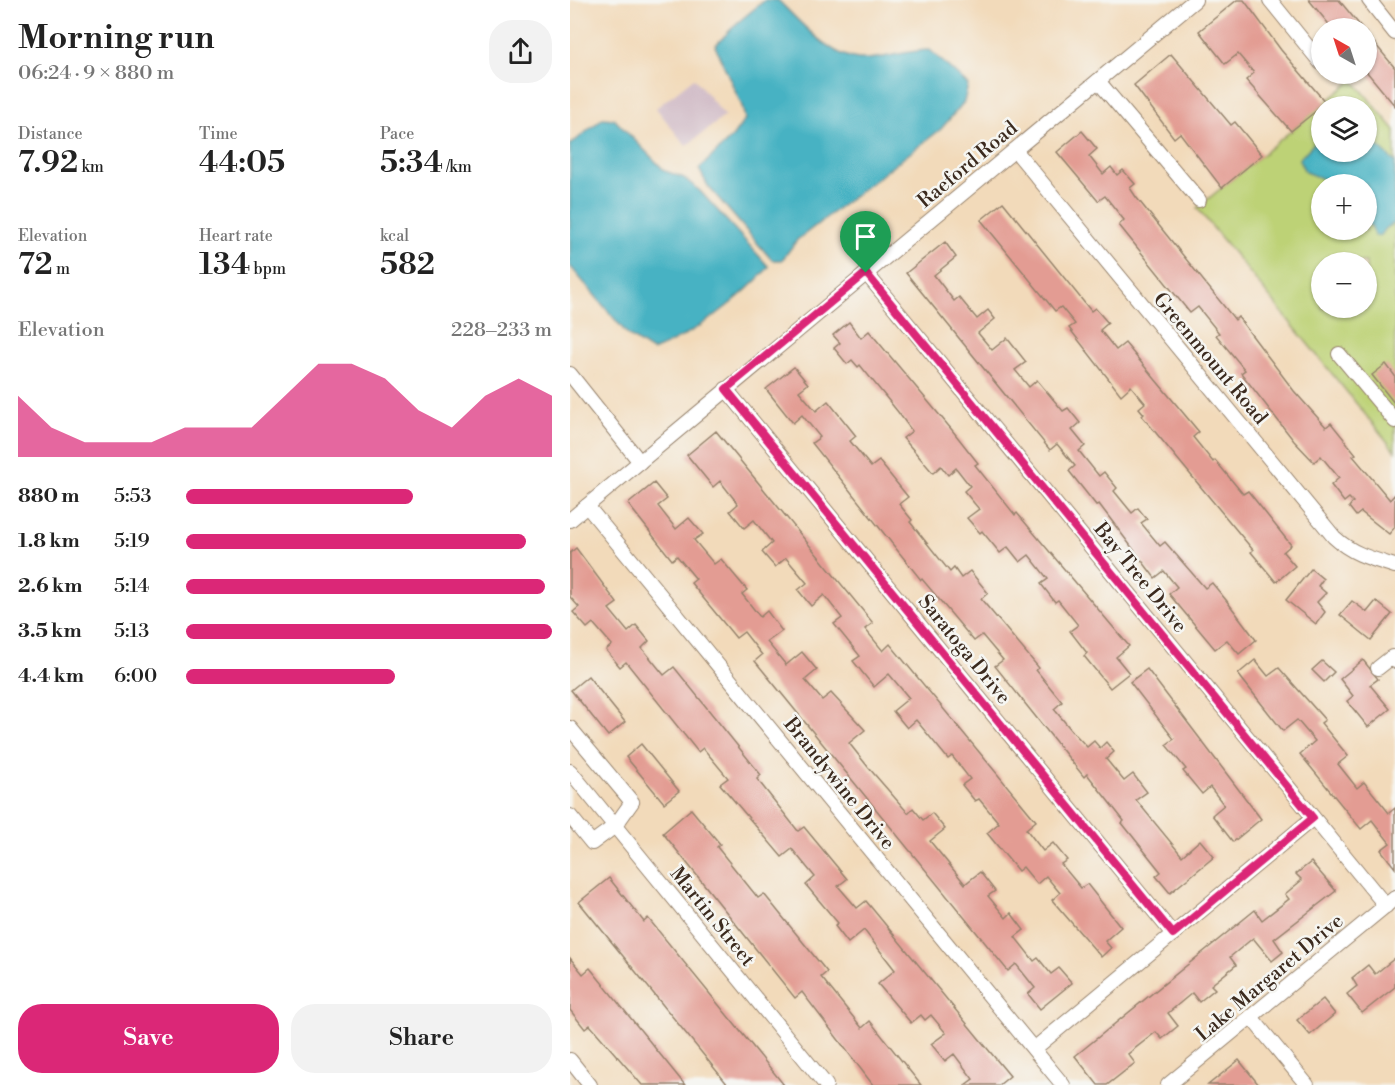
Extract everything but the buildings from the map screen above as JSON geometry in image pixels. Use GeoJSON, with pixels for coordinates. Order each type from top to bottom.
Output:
{"type":"FeatureCollection","features":[{"type":"Feature","properties":{"kind":"street","name":"Raeford Road"},"geometry":{"type":"LineString","coordinates":[[570,520],[1195,0]]}},
{"type":"Feature","properties":{"kind":"street"},"geometry":{"type":"LineString","coordinates":[[1270,0],[1311,51]]}},
{"type":"Feature","properties":{"kind":"street"},"geometry":{"type":"LineString","coordinates":[[1369,0],[1395,33]]}},
{"type":"Feature","properties":{"kind":"street"},"geometry":{"type":"LineString","coordinates":[[1098,81],[1199,200]]}},
{"type":"Feature","properties":{"kind":"street","name":"Greenmount Road"},"geometry":{"type":"LineString","coordinates":[[1015,150],[1334,537],[1346,549],[1395,566]]}},
{"type":"Feature","properties":{"kind":"street","name":"Bay Tree Drive"},"geometry":{"type":"LineString","coordinates":[[866,273],[1313,818],[1390,902]]}},
{"type":"Feature","properties":{"kind":"street"},"geometry":{"type":"LineString","coordinates":[[1339,354],[1395,421]]}},
{"type":"Feature","properties":{"kind":"street"},"geometry":{"type":"LineString","coordinates":[[570,374],[640,462]]}},
{"type":"Feature","properties":{"kind":"street","name":"Saratoga Drive"},"geometry":{"type":"LineString","coordinates":[[726,389],[1173,934]]}},
{"type":"Feature","properties":{"kind":"street","name":"Brandywine Drive"},"geometry":{"type":"LineString","coordinates":[[587,506],[1063,1085]]}},
{"type":"Feature","properties":{"kind":"street"},"geometry":{"type":"LineString","coordinates":[[1378,668],[1392,657],[1395,660]]}},
{"type":"Feature","properties":{"kind":"street"},"geometry":{"type":"LineString","coordinates":[[570,728],[632,802],[615,826],[592,843],[570,816]]}},
{"type":"Feature","properties":{"kind":"street","name":"Martin Street"},"geometry":{"type":"LineString","coordinates":[[570,771],[826,1085]]}},
{"type":"Feature","properties":{"kind":"street"},"geometry":{"type":"LineString","coordinates":[[1034,1049],[1313,818]]}},
{"type":"Feature","properties":{"kind":"street","name":"Lake Margaret Drive"},"geometry":{"type":"LineString","coordinates":[[1168,1085],[1390,902]]}},
{"type":"Feature","properties":{"kind":"street"},"geometry":{"type":"LineString","coordinates":[[1251,1017],[1307,1085]]}},
{"type":"Feature","properties":{"kind":"street"},"geometry":{"type":"LineString","coordinates":[[570,1060],[591,1085]]}},
{"type":"Feature","properties":{"kind":"shaded area"},"geometry":{"type":"Polygon","coordinates":[[[694,78],[725,116],[686,146],[656,108],[694,78]]]}},
{"type":"Feature","properties":{"kind":"green space"},"geometry":{"type":"Polygon","coordinates":[[[1348,84],[1356,84],[1366,96],[1334,96],[1348,84]]]}},
{"type":"Feature","properties":{"kind":"green space"},"geometry":{"type":"Polygon","coordinates":[[[1377,109],[1395,130],[1395,451],[1197,208],[1311,114],[1311,162],[1377,162],[1377,109]]]}},
{"type":"Feature","properties":{"kind":"water"},"geometry":{"type":"Polygon","coordinates":[[[765,0],[778,0],[815,36],[837,52],[849,57],[869,59],[930,50],[968,85],[964,102],[941,129],[797,240],[782,260],[772,260],[708,186],[699,169],[733,136],[745,119],[742,106],[715,46],[737,23],[765,0]]]}},
{"type":"Feature","properties":{"kind":"water"},"geometry":{"type":"Polygon","coordinates":[[[603,118],[614,119],[665,171],[684,178],[700,191],[769,267],[715,316],[684,336],[652,351],[629,336],[570,266],[570,145],[603,118]]]}},
{"type":"Feature","properties":{"kind":"water"},"geometry":{"type":"Polygon","coordinates":[[[1377,145],[1395,162],[1395,223],[1377,236],[1377,174],[1311,174],[1305,172],[1299,159],[1311,146],[1311,162],[1377,162],[1377,145]]]}},
{"type":"Feature","properties":{"kind":"route"},"geometry":{"type":"LineString","coordinates":[[866,273],[1313,818],[1173,934],[726,389],[866,273]]}}]}
